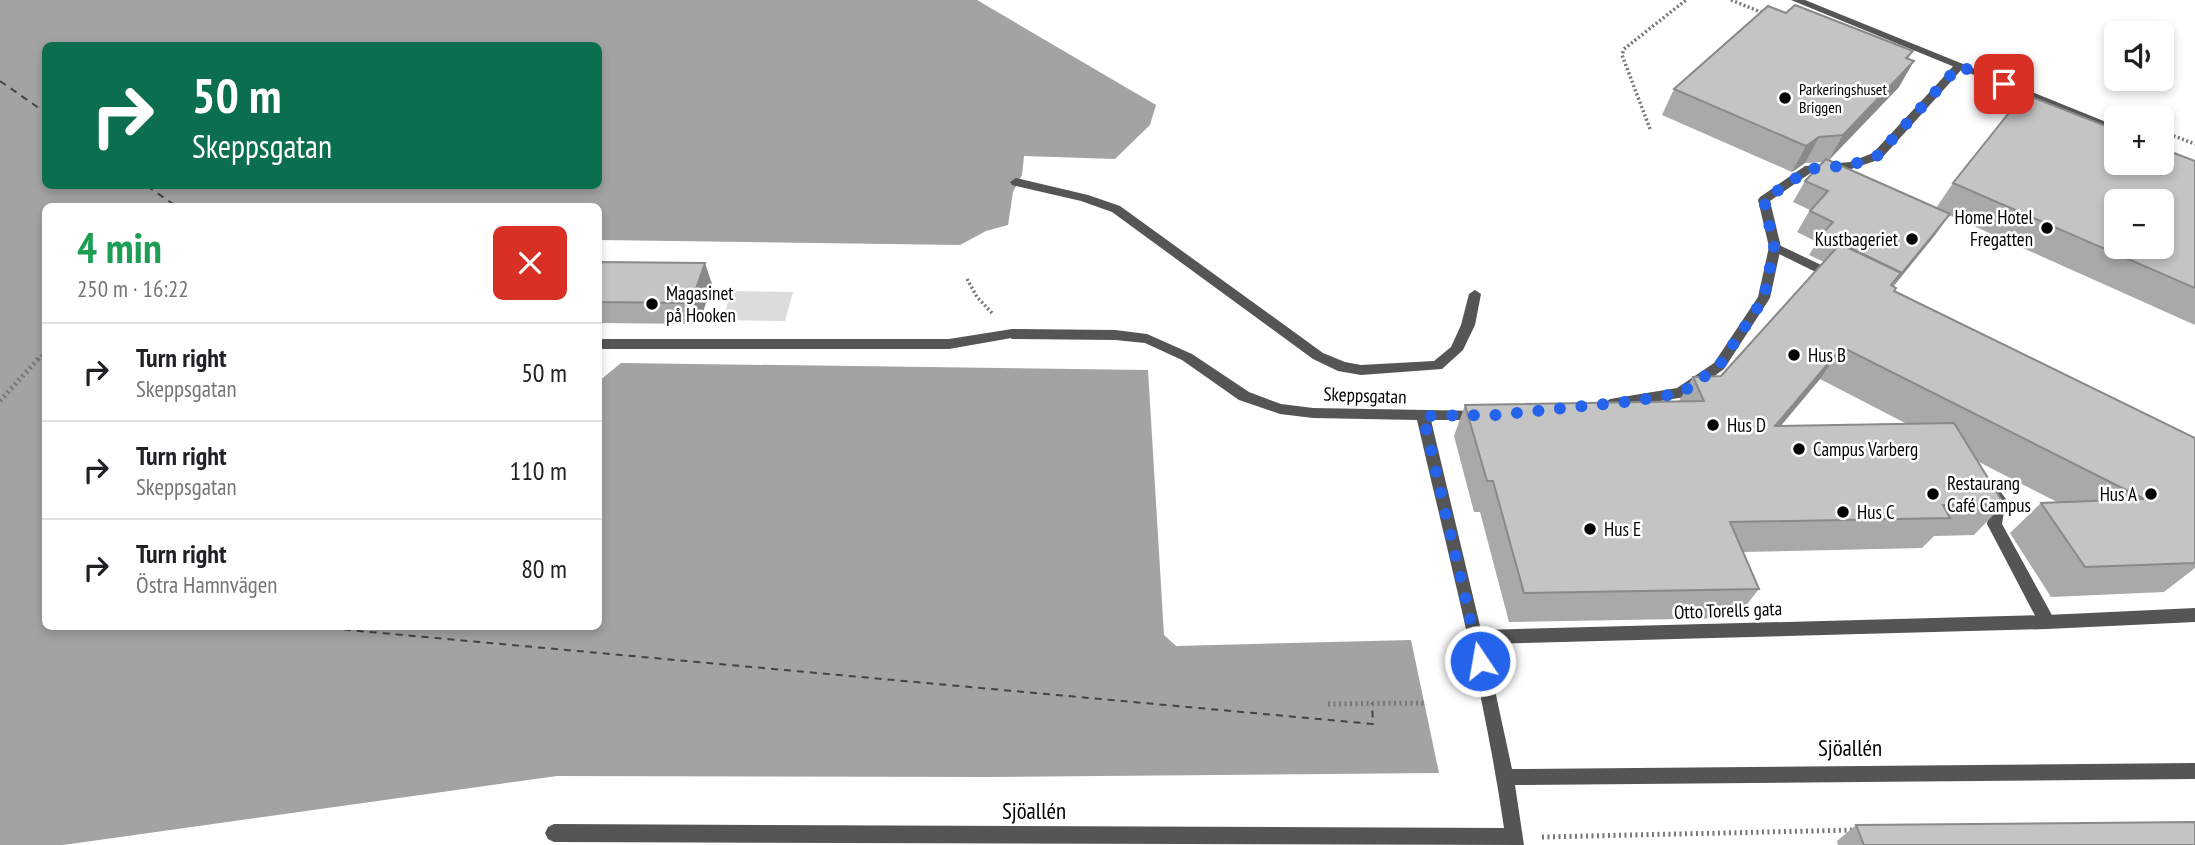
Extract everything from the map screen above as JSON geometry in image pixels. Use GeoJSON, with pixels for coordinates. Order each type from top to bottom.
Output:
{"type":"FeatureCollection","features":[{"type":"Feature","properties":{"kind":"street"},"geometry":{"type":"LineString","coordinates":[[1796,0],[2104,125]]}},
{"type":"Feature","properties":{"kind":"street"},"geometry":{"type":"LineString","coordinates":[[1593,405],[1681,393],[1719,366],[1764,298],[1774,247],[1764,200],[1809,169],[1851,165],[1877,156],[1959,66]]}},
{"type":"Feature","properties":{"kind":"street"},"geometry":{"type":"LineString","coordinates":[[1016,182],[1084,198],[1116,209],[1330,363],[1361,370],[1437,366],[1456,350],[1468,325],[1475,294]]}},
{"type":"Feature","properties":{"kind":"street"},"geometry":{"type":"LineString","coordinates":[[1774,247],[1846,282]]}},
{"type":"Feature","properties":{"kind":"street","name":"Skeppsgatan"},"geometry":{"type":"LineString","coordinates":[[602,344],[949,344],[1012,334],[1115,335],[1147,339],[1187,357],[1261,404],[1313,413],[1496,415]]}},
{"type":"Feature","properties":{"kind":"street"},"geometry":{"type":"LineString","coordinates":[[1423,416],[1475,637],[1505,777],[1515,841]]}},
{"type":"Feature","properties":{"kind":"street"},"geometry":{"type":"LineString","coordinates":[[1983,483],[1999,499],[1994,523],[2047,622]]}},
{"type":"Feature","properties":{"kind":"street","name":"Otto Torells gata"},"geometry":{"type":"LineString","coordinates":[[1475,637],[2047,622],[2195,615]]}},
{"type":"Feature","properties":{"kind":"street","name":"Sjöallén"},"geometry":{"type":"LineString","coordinates":[[1505,777],[2195,771]]}},
{"type":"Feature","properties":{"kind":"street","name":"Sjöallén"},"geometry":{"type":"LineString","coordinates":[[554,833],[1515,841]]}},
{"type":"Feature","properties":{"kind":"path"},"geometry":{"type":"LineString","coordinates":[[1650,129],[1622,55],[1624,49],[1686,0]]}},
{"type":"Feature","properties":{"kind":"path"},"geometry":{"type":"LineString","coordinates":[[1731,0],[1767,14]]}},
{"type":"Feature","properties":{"kind":"path"},"geometry":{"type":"LineString","coordinates":[[2174,136],[2195,144]]}},
{"type":"Feature","properties":{"kind":"path"},"geometry":{"type":"LineString","coordinates":[[967,279],[977,298],[1012,334]]}},
{"type":"Feature","properties":{"kind":"path"},"geometry":{"type":"LineString","coordinates":[[0,401],[42,356]]}},
{"type":"Feature","properties":{"kind":"path"},"geometry":{"type":"LineString","coordinates":[[1328,704],[1424,703]]}},
{"type":"Feature","properties":{"kind":"path"},"geometry":{"type":"LineString","coordinates":[[1515,841],[1861,830]]}},
{"type":"Feature","properties":{"kind":"shaded area"},"geometry":{"type":"Polygon","coordinates":[[[0,0],[977,0],[1156,105],[1150,125],[1115,159],[1024,156],[1022,175],[1013,192],[1008,225],[986,231],[960,245],[602,240],[602,203],[42,203],[42,630],[602,630],[602,379],[621,363],[1148,370],[1164,635],[1176,646],[1411,640],[1439,773],[989,777],[557,776],[63,845],[0,845],[0,0]]]}},
{"type":"Feature","properties":{"kind":"shaded area"},"geometry":{"type":"Polygon","coordinates":[[[732,291],[793,292],[785,321],[722,320],[732,291]]]}},
{"type":"Feature","properties":{"kind":"building","name":"Parkeringshuset Briggen"},"geometry":{"type":"Polygon","coordinates":[[[1795,5],[1913,51],[1906,58],[1914,61],[1843,135],[1819,137],[1806,146],[1674,89],[1768,6],[1786,13],[1795,5]]]}},
{"type":"Feature","properties":{"kind":"building"},"geometry":{"type":"Polygon","coordinates":[[[2024,94],[2104,125],[2104,175],[2174,175],[2174,153],[2195,161],[2195,288],[2128,259],[2174,259],[2174,189],[2104,189],[2104,249],[1953,183],[2024,94]]]}},
{"type":"Feature","properties":{"kind":"building"},"geometry":{"type":"Polygon","coordinates":[[[1826,159],[1950,214],[1902,273],[1822,234],[1833,222],[1810,211],[1828,191],[1805,181],[1826,159]]]}},
{"type":"Feature","properties":{"kind":"building","name":"Campus Varberg"},"geometry":{"type":"Polygon","coordinates":[[[1840,244],[1901,273],[1891,285],[1896,288],[1894,291],[2195,438],[2195,563],[2085,567],[2041,503],[2144,499],[1842,347],[1775,426],[1954,423],[2004,504],[1943,505],[1950,518],[1730,522],[1759,589],[1524,593],[1493,481],[1487,481],[1465,405],[1704,401],[1693,377],[1721,376],[1840,244]]]}},
{"type":"Feature","properties":{"kind":"building"},"geometry":{"type":"Polygon","coordinates":[[[602,262],[705,263],[691,303],[602,302],[602,262]]]}},
{"type":"Feature","properties":{"kind":"building"},"geometry":{"type":"Polygon","coordinates":[[[2195,822],[2195,845],[1864,845],[1856,825],[2195,822]]]}},
{"type":"Feature","properties":{"kind":"ferry route"},"geometry":{"type":"LineString","coordinates":[[0,81],[42,110]]}},
{"type":"Feature","properties":{"kind":"ferry route"},"geometry":{"type":"LineString","coordinates":[[151,189],[172,203]]}},
{"type":"Feature","properties":{"kind":"ferry route"},"geometry":{"type":"LineString","coordinates":[[349,630],[1373,724],[1372,703]]}},
{"type":"Feature","properties":{"kind":"place","name":"Parkeringshuset Briggen"},"geometry":{"type":"Point","coordinates":[1785,98]}},
{"type":"Feature","properties":{"kind":"place","name":"Home Hotel Fregatten"},"geometry":{"type":"Point","coordinates":[2047,228]}},
{"type":"Feature","properties":{"kind":"place","name":"Kustbageriet"},"geometry":{"type":"Point","coordinates":[1912,239]}},
{"type":"Feature","properties":{"kind":"place","name":"Magasinet på Hooken"},"geometry":{"type":"Point","coordinates":[652,304]}},
{"type":"Feature","properties":{"kind":"place","name":"Hus B"},"geometry":{"type":"Point","coordinates":[1794,355]}},
{"type":"Feature","properties":{"kind":"place","name":"Hus D"},"geometry":{"type":"Point","coordinates":[1713,425]}},
{"type":"Feature","properties":{"kind":"place","name":"Campus Varberg"},"geometry":{"type":"Point","coordinates":[1799,449]}},
{"type":"Feature","properties":{"kind":"place","name":"Restaurang Café Campus"},"geometry":{"type":"Point","coordinates":[1933,494]}},
{"type":"Feature","properties":{"kind":"place","name":"Hus A"},"geometry":{"type":"Point","coordinates":[2151,494]}},
{"type":"Feature","properties":{"kind":"place","name":"Hus C"},"geometry":{"type":"Point","coordinates":[1843,512]}},
{"type":"Feature","properties":{"kind":"place","name":"Hus E"},"geometry":{"type":"Point","coordinates":[1590,529]}},
{"type":"Feature","properties":{"kind":"route"},"geometry":{"type":"LineString","coordinates":[[1480,661],[1423,416],[1496,415],[1634,401],[1681,393],[1719,366],[1764,298],[1774,247],[1764,200],[1782,185],[1809,169],[1867,162],[1877,156],[1959,66],[2004,84]]}}]}
